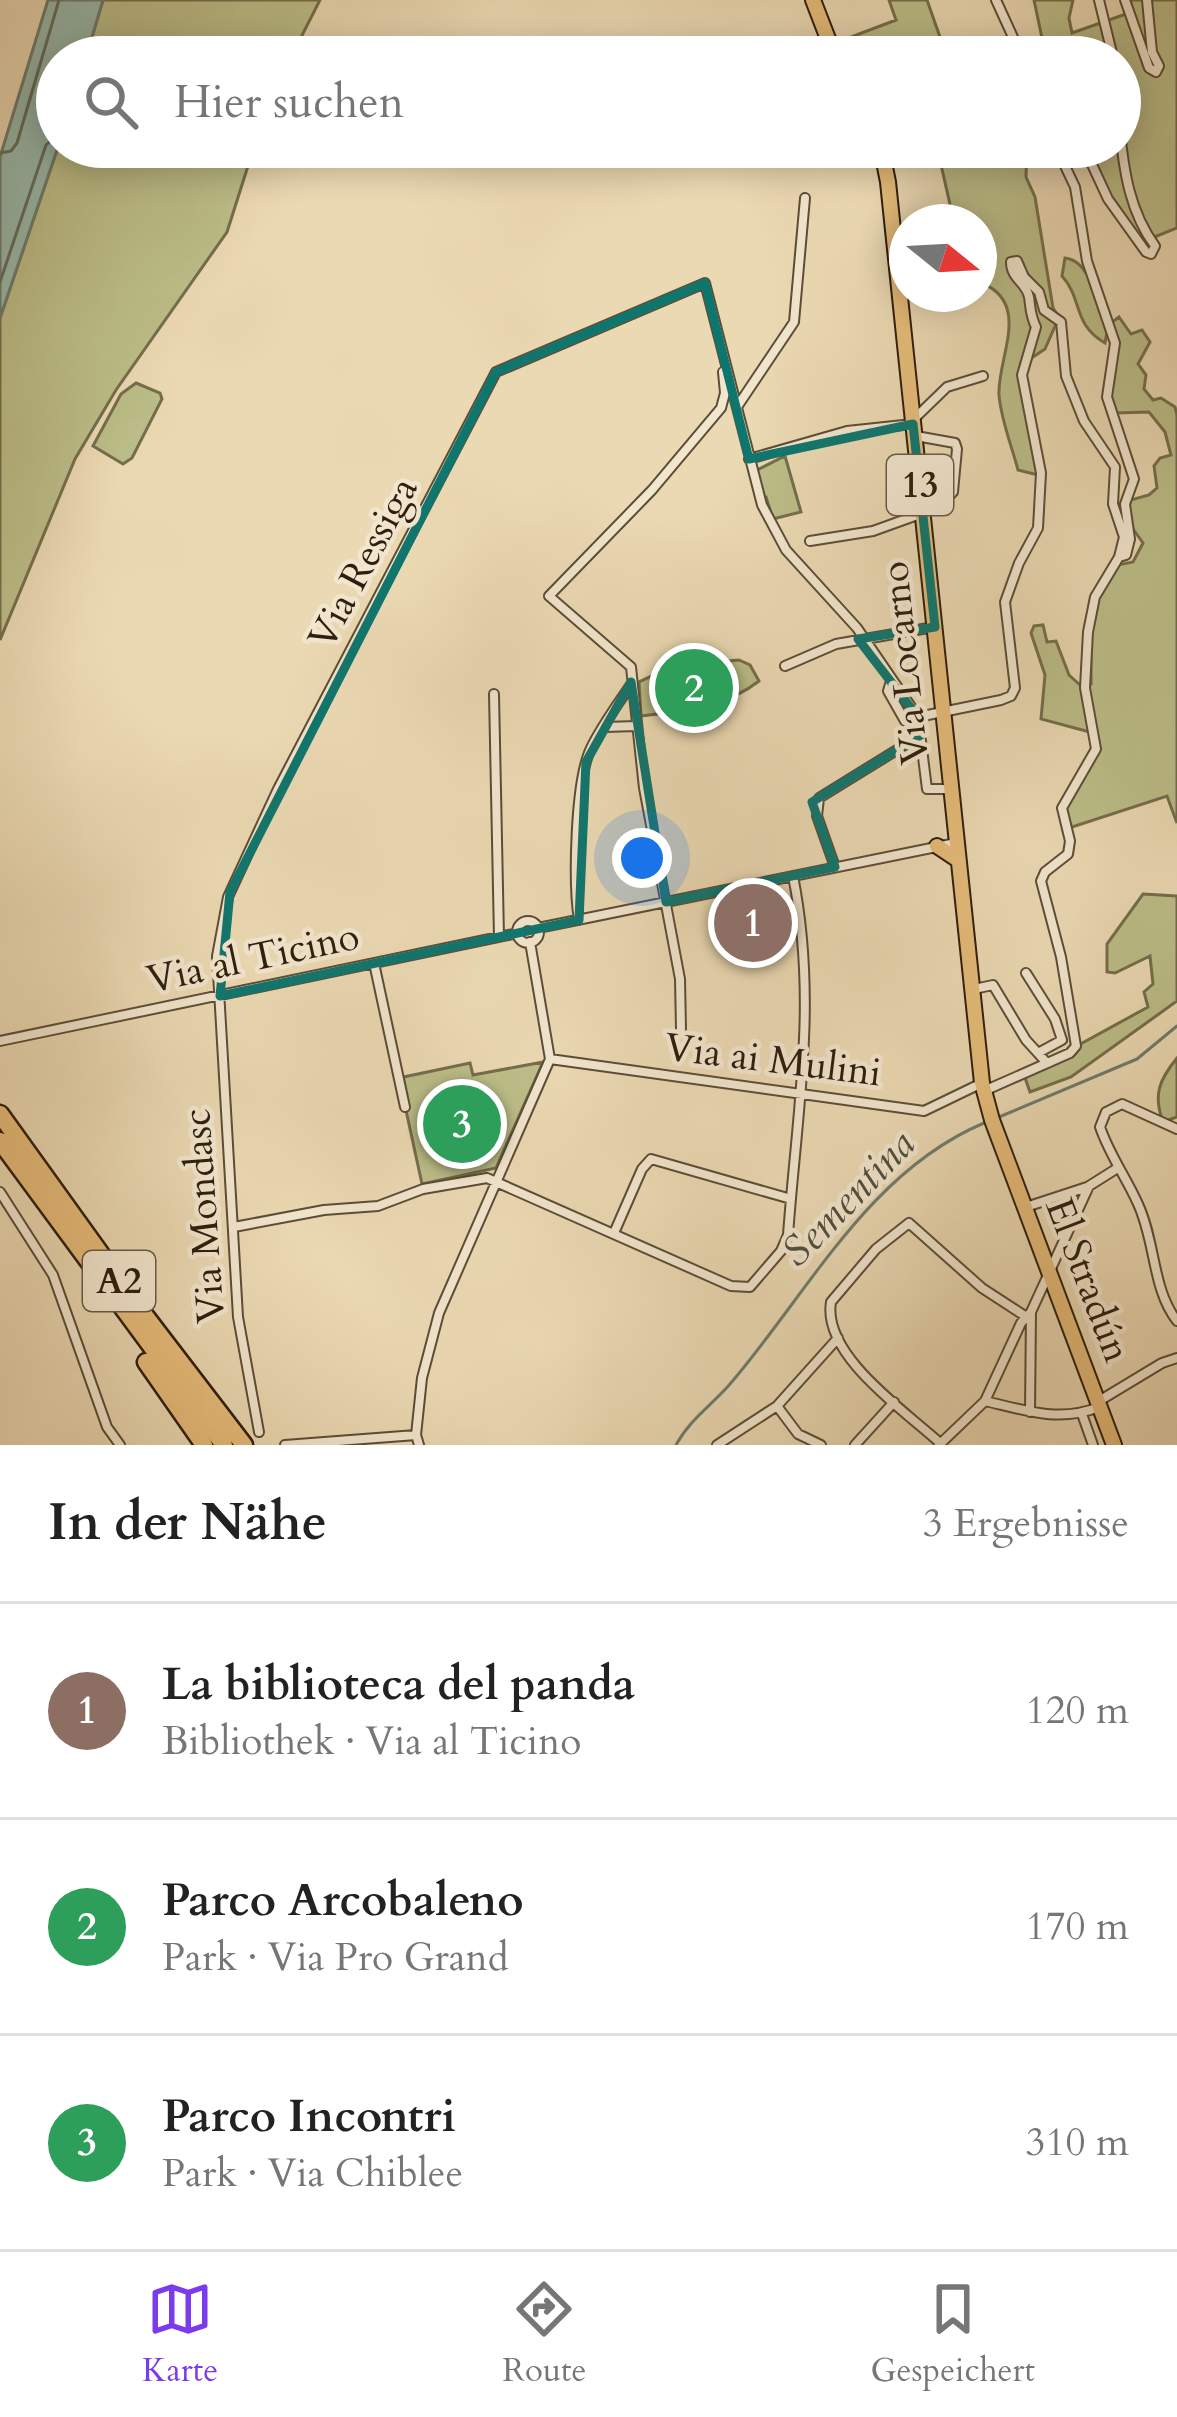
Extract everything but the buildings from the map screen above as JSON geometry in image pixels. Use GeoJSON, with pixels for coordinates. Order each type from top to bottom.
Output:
{"type":"FeatureCollection","features":[{"type":"Feature","properties":{"kind":"highway","name":"A2"},"geometry":{"type":"LineString","coordinates":[[0,1114],[244,1445]]}},
{"type":"Feature","properties":{"kind":"highway","name":"A2"},"geometry":{"type":"LineString","coordinates":[[0,1141],[224,1445]]}},
{"type":"Feature","properties":{"kind":"highway","name":"A2"},"geometry":{"type":"LineString","coordinates":[[70,1240],[204,1445]]}},
{"type":"Feature","properties":{"kind":"main road"},"geometry":{"type":"LineString","coordinates":[[813,0],[827,36]]}},
{"type":"Feature","properties":{"kind":"main road","name":"Via Locarno"},"geometry":{"type":"LineString","coordinates":[[885,168],[984,1092]]}},
{"type":"Feature","properties":{"kind":"main road"},"geometry":{"type":"LineString","coordinates":[[937,846],[958,860]]}},
{"type":"Feature","properties":{"kind":"main road","name":"El Stradún"},"geometry":{"type":"LineString","coordinates":[[984,1092],[1114,1445]]}},
{"type":"Feature","properties":{"kind":"street"},"geometry":{"type":"LineString","coordinates":[[996,0],[1012,36]]}},
{"type":"Feature","properties":{"kind":"street"},"geometry":{"type":"LineString","coordinates":[[1099,0],[1108,36]]}},
{"type":"Feature","properties":{"kind":"street"},"geometry":{"type":"LineString","coordinates":[[1125,0],[1138,36]]}},
{"type":"Feature","properties":{"kind":"street"},"geometry":{"type":"LineString","coordinates":[[1141,45],[1149,68],[1156,72],[1159,66],[1152,52],[1147,0]]}},
{"type":"Feature","properties":{"kind":"street"},"geometry":{"type":"LineString","coordinates":[[1066,168],[1076,187],[1086,257],[1114,343],[1107,390],[1133,475],[1124,506],[1127,553],[1119,557]]}},
{"type":"Feature","properties":{"kind":"street"},"geometry":{"type":"LineString","coordinates":[[1094,168],[1108,199],[1151,254],[1155,246],[1144,229],[1124,168]]}},
{"type":"Feature","properties":{"kind":"street"},"geometry":{"type":"LineString","coordinates":[[736,408],[794,322],[806,198]]}},
{"type":"Feature","properties":{"kind":"street"},"geometry":{"type":"LineString","coordinates":[[918,716],[1005,699],[1015,690],[1005,602],[1019,563],[1038,531],[1041,472],[1022,375],[1036,327],[1028,312],[1027,291],[1010,271],[1012,261],[1018,262],[1024,277],[1038,290],[1044,310],[1061,322],[1066,376],[1084,421],[1114,462],[1113,504],[1124,537],[1119,557],[1095,597],[1088,632],[1085,688],[1096,749],[1062,808],[1070,841],[1068,854],[1040,881],[1061,957],[1076,1038],[1073,1051],[1047,1063],[993,985],[972,989]]}},
{"type":"Feature","properties":{"kind":"street","name":"Via Ressiga"},"geometry":{"type":"LineString","coordinates":[[220,996],[217,949],[230,892],[278,789],[496,372],[705,283],[726,368]]}},
{"type":"Feature","properties":{"kind":"street"},"geometry":{"type":"LineString","coordinates":[[726,368],[761,506],[778,539],[863,638],[918,716],[928,790],[951,789]]}},
{"type":"Feature","properties":{"kind":"street"},"geometry":{"type":"LineString","coordinates":[[681,1030],[680,979],[628,662],[549,596],[652,490],[721,409],[726,368]]}},
{"type":"Feature","properties":{"kind":"street"},"geometry":{"type":"LineString","coordinates":[[914,427],[946,387],[982,376]]}},
{"type":"Feature","properties":{"kind":"street"},"geometry":{"type":"LineString","coordinates":[[749,459],[847,431],[914,427],[956,445],[955,489],[940,505],[882,529],[810,541]]}},
{"type":"Feature","properties":{"kind":"street"},"geometry":{"type":"LineString","coordinates":[[785,666],[829,646],[935,627]]}},
{"type":"Feature","properties":{"kind":"street"},"geometry":{"type":"LineString","coordinates":[[892,680],[888,691],[905,721]]}},
{"type":"Feature","properties":{"kind":"street"},"geometry":{"type":"LineString","coordinates":[[579,920],[579,813],[587,756],[633,682]]}},
{"type":"Feature","properties":{"kind":"street"},"geometry":{"type":"LineString","coordinates":[[494,694],[499,937]]}},
{"type":"Feature","properties":{"kind":"street"},"geometry":{"type":"LineString","coordinates":[[604,727],[636,726]]}},
{"type":"Feature","properties":{"kind":"street"},"geometry":{"type":"LineString","coordinates":[[835,867],[817,816],[817,801],[921,735]]}},
{"type":"Feature","properties":{"kind":"street"},"geometry":{"type":"LineString","coordinates":[[538,928],[538,937],[530,942],[518,933],[525,921],[538,928],[956,843]]}},
{"type":"Feature","properties":{"kind":"street"},"geometry":{"type":"LineString","coordinates":[[234,1227],[324,1210],[378,1206],[423,1189],[484,1178],[744,1289],[758,1280],[785,1245],[791,1199],[808,989],[794,876]]}},
{"type":"Feature","properties":{"kind":"street","name":"Via al Ticino"},"geometry":{"type":"LineString","coordinates":[[0,1041],[518,933]]}},
{"type":"Feature","properties":{"kind":"street"},"geometry":{"type":"LineString","coordinates":[[285,1445],[418,1440],[422,1378],[431,1336],[550,1059],[530,942]]}},
{"type":"Feature","properties":{"kind":"street"},"geometry":{"type":"LineString","coordinates":[[374,963],[405,1107]]}},
{"type":"Feature","properties":{"kind":"street"},"geometry":{"type":"LineString","coordinates":[[1026,973],[1055,1019],[1062,1040],[1038,1053]]}},
{"type":"Feature","properties":{"kind":"street","name":"Via Mondasc"},"geometry":{"type":"LineString","coordinates":[[220,996],[238,1318],[259,1432]]}},
{"type":"Feature","properties":{"kind":"street","name":"Via ai Mulini"},"geometry":{"type":"LineString","coordinates":[[550,1059],[924,1111],[984,1092],[1047,1063]]}},
{"type":"Feature","properties":{"kind":"street"},"geometry":{"type":"LineString","coordinates":[[1177,1130],[1130,1106],[1112,1107],[1100,1127],[1116,1169],[1138,1204],[1156,1260],[1161,1302],[1177,1321]]}},
{"type":"Feature","properties":{"kind":"street"},"geometry":{"type":"LineString","coordinates":[[614,1233],[642,1168],[651,1159],[791,1199]]}},
{"type":"Feature","properties":{"kind":"street"},"geometry":{"type":"LineString","coordinates":[[1026,1208],[1089,1186],[1116,1169]]}},
{"type":"Feature","properties":{"kind":"street"},"geometry":{"type":"LineString","coordinates":[[1028,1314],[982,1288],[908,1223],[876,1249],[829,1304],[838,1338],[855,1366],[940,1444],[985,1401],[1028,1314],[1089,1186]]}},
{"type":"Feature","properties":{"kind":"street"},"geometry":{"type":"LineString","coordinates":[[0,1192],[53,1275],[107,1426],[120,1445]]}},
{"type":"Feature","properties":{"kind":"street"},"geometry":{"type":"LineString","coordinates":[[1028,1314],[1030,1412]]}},
{"type":"Feature","properties":{"kind":"street"},"geometry":{"type":"LineString","coordinates":[[717,1445],[778,1406],[838,1338]]}},
{"type":"Feature","properties":{"kind":"street"},"geometry":{"type":"LineString","coordinates":[[985,1401],[1030,1412],[1082,1414],[1177,1358]]}},
{"type":"Feature","properties":{"kind":"street"},"geometry":{"type":"LineString","coordinates":[[855,1445],[895,1402]]}},
{"type":"Feature","properties":{"kind":"street"},"geometry":{"type":"LineString","coordinates":[[778,1406],[794,1431],[820,1445]]}},
{"type":"Feature","properties":{"kind":"street"},"geometry":{"type":"LineString","coordinates":[[1082,1414],[1093,1445]]}},
{"type":"Feature","properties":{"kind":"highlighted area"},"geometry":{"type":"Polygon","coordinates":[[[705,283],[749,459],[913,424],[935,627],[858,639],[918,717],[921,735],[812,802],[835,867],[666,902],[631,682],[586,762],[579,920],[220,996],[230,892],[496,372],[705,283]]]}},
{"type":"Feature","properties":{"kind":"green space"},"geometry":{"type":"Polygon","coordinates":[[[103,0],[320,0],[302,36],[92,36],[103,0]]]}},
{"type":"Feature","properties":{"kind":"green space"},"geometry":{"type":"Polygon","coordinates":[[[889,0],[927,0],[940,36],[854,36],[896,20],[889,0]]]}},
{"type":"Feature","properties":{"kind":"green space"},"geometry":{"type":"Polygon","coordinates":[[[1034,0],[1073,0],[1072,33],[1126,14],[1122,0],[1177,0],[1177,228],[1147,240],[1150,251],[1096,168],[1141,168],[1141,36],[1042,36],[1034,0]]]}},
{"type":"Feature","properties":{"kind":"green space"},"geometry":{"type":"Polygon","coordinates":[[[51,168],[247,168],[227,232],[116,390],[75,459],[0,640],[0,318],[51,168]]]}},
{"type":"Feature","properties":{"kind":"green space"},"geometry":{"type":"Polygon","coordinates":[[[942,168],[1026,168],[1053,308],[1059,317],[1045,349],[1021,365],[1038,475],[1018,470],[1000,404],[1009,318],[997,292],[997,204],[950,204],[942,168]]]}},
{"type":"Feature","properties":{"kind":"green space"},"geometry":{"type":"Polygon","coordinates":[[[1065,258],[1088,277],[1107,332],[1105,343],[1082,320],[1062,276],[1065,258]]]}},
{"type":"Feature","properties":{"kind":"green space"},"geometry":{"type":"Polygon","coordinates":[[[1119,317],[1131,334],[1142,330],[1150,342],[1138,364],[1146,375],[1144,389],[1153,400],[1161,398],[1175,407],[1177,415],[1177,823],[1167,796],[1069,828],[1065,806],[1091,764],[1097,734],[1041,719],[1045,675],[1031,633],[1034,626],[1043,625],[1047,642],[1056,641],[1069,675],[1080,685],[1091,684],[1095,604],[1117,565],[1133,562],[1143,543],[1133,529],[1127,501],[1157,488],[1154,466],[1171,455],[1165,432],[1149,412],[1116,413],[1110,396],[1111,323],[1119,317]]]}},
{"type":"Feature","properties":{"kind":"green space"},"geometry":{"type":"Polygon","coordinates":[[[136,383],[160,393],[162,399],[132,458],[123,464],[93,446],[121,394],[136,383]]]}},
{"type":"Feature","properties":{"kind":"green space"},"geometry":{"type":"Polygon","coordinates":[[[785,456],[801,512],[773,519],[762,497],[757,470],[785,456]]]}},
{"type":"Feature","properties":{"kind":"green space"},"geometry":{"type":"Polygon","coordinates":[[[739,660],[750,665],[759,681],[746,690],[703,707],[641,716],[639,682],[673,666],[739,660]]]}},
{"type":"Feature","properties":{"kind":"green space"},"geometry":{"type":"Polygon","coordinates":[[[1143,894],[1177,896],[1177,1001],[1071,1077],[1030,1092],[1024,1075],[1148,1007],[1144,992],[1153,984],[1150,956],[1115,973],[1107,972],[1107,944],[1143,894]]]}},
{"type":"Feature","properties":{"kind":"green space"},"geometry":{"type":"Polygon","coordinates":[[[1177,1058],[1177,1117],[1163,1122],[1160,1088],[1177,1058]]]}},
{"type":"Feature","properties":{"kind":"green space"},"geometry":{"type":"Polygon","coordinates":[[[543,1062],[496,1168],[422,1184],[399,1078],[470,1063],[473,1075],[543,1062]]]}},
{"type":"Feature","properties":{"kind":"water"},"geometry":{"type":"Polygon","coordinates":[[[48,0],[103,0],[92,36],[37,36],[48,0]]]}},
{"type":"Feature","properties":{"kind":"water"},"geometry":{"type":"Polygon","coordinates":[[[36,39],[36,168],[51,168],[0,318],[0,157],[36,39]]]}},
{"type":"Feature","properties":{"kind":"waterway","name":"Sementina"},"geometry":{"type":"LineString","coordinates":[[999,1117],[1137,1059],[1177,1026]]}},
{"type":"Feature","properties":{"kind":"waterway","name":"Sementina"},"geometry":{"type":"LineString","coordinates":[[676,1445],[873,1203],[943,1145],[984,1123]]}},
{"type":"Feature","properties":{"kind":"place","name":"Parco Arcobaleno"},"geometry":{"type":"Point","coordinates":[694,688]}},
{"type":"Feature","properties":{"kind":"place","name":"La biblioteca del panda"},"geometry":{"type":"Point","coordinates":[753,923]}},
{"type":"Feature","properties":{"kind":"place","name":"Parco Incontri"},"geometry":{"type":"Point","coordinates":[462,1124]}}]}
